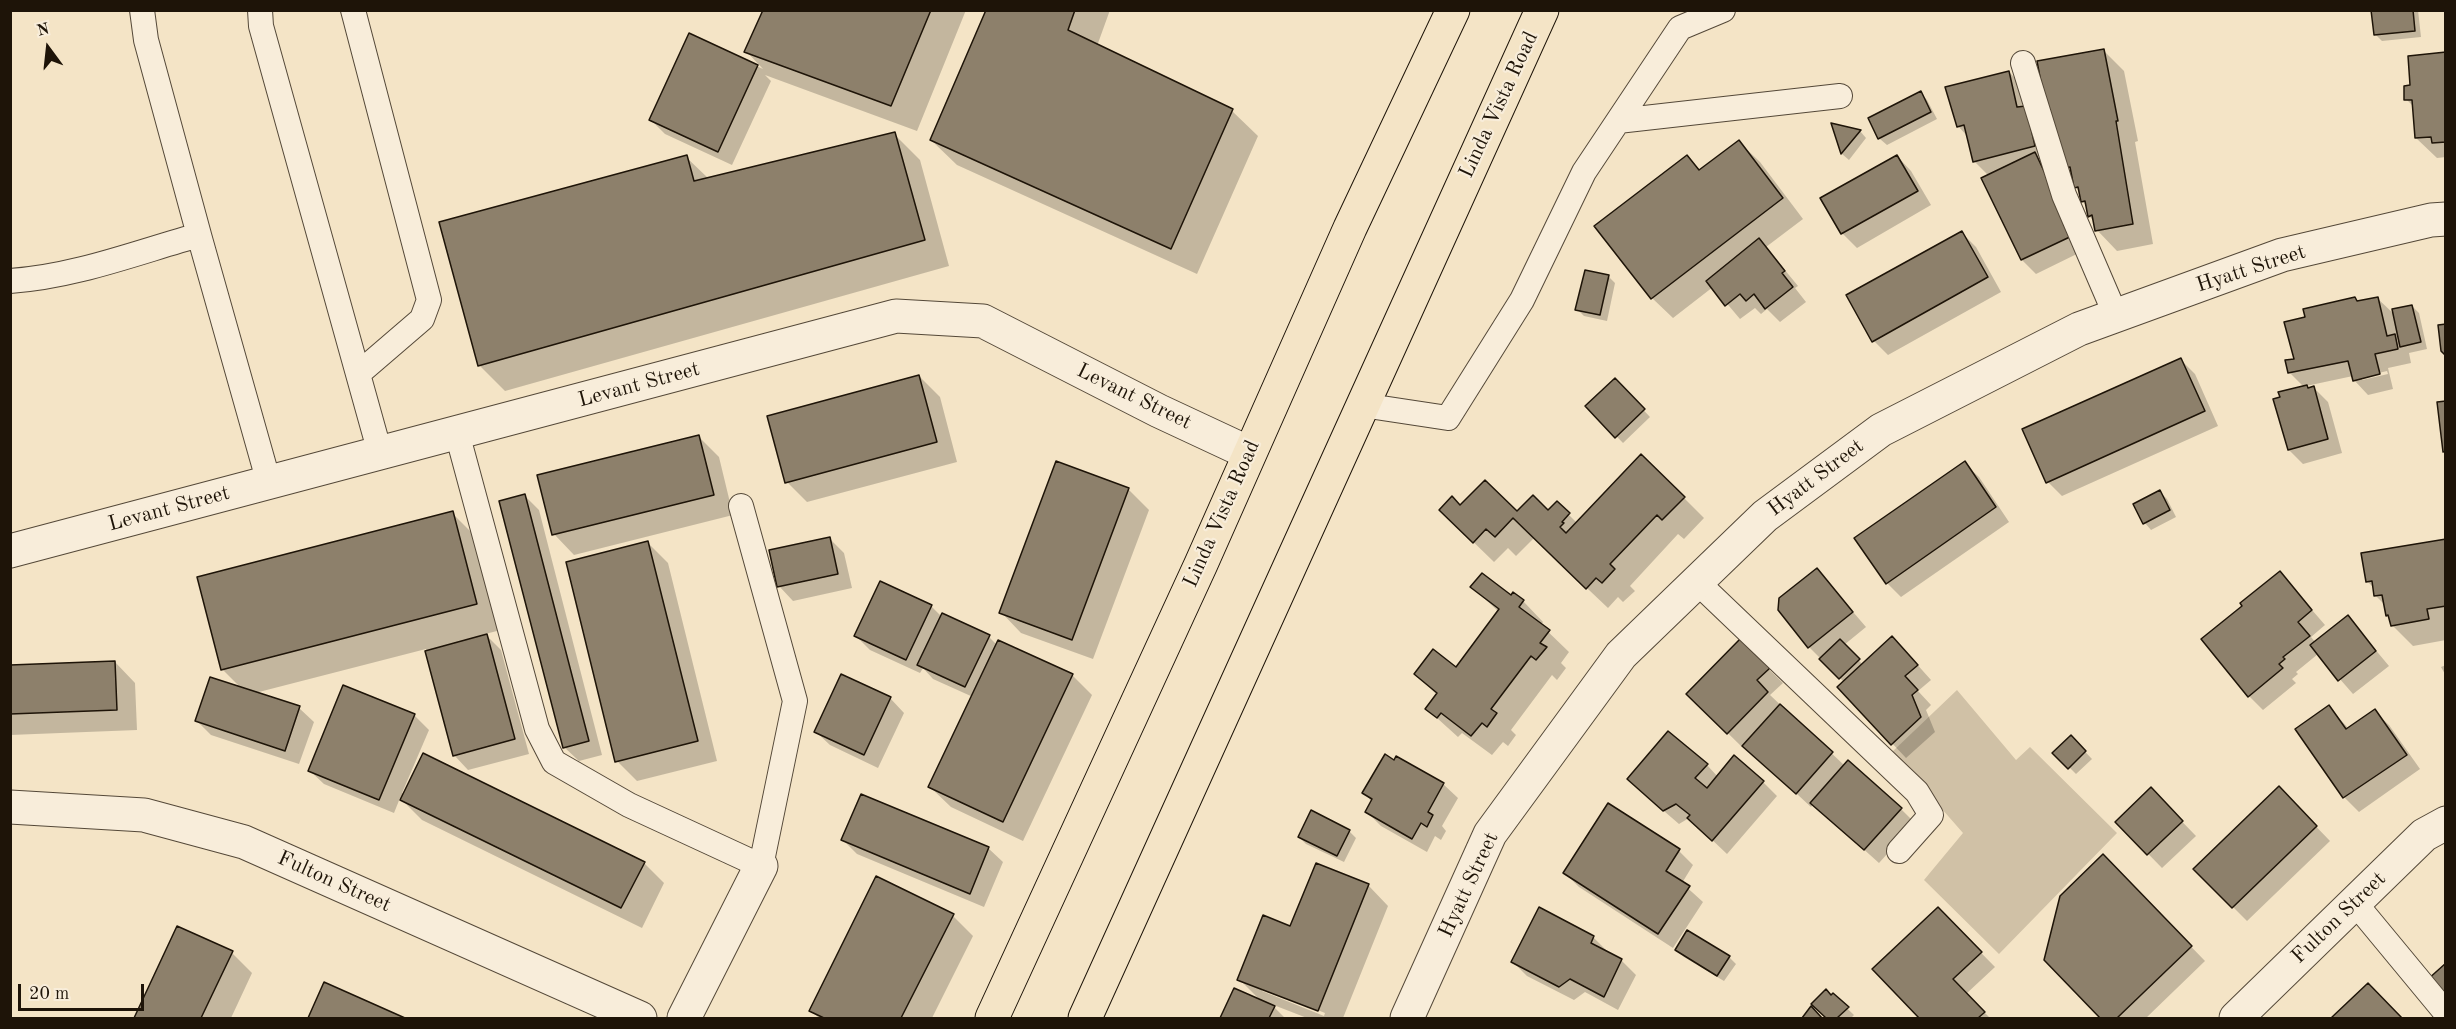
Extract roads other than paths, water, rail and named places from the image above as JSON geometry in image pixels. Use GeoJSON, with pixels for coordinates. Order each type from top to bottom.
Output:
{"type":"FeatureCollection","features":[{"type":"Feature","properties":{"kind":"main road","name":"Linda Vista Road"},"geometry":{"type":"LineString","coordinates":[[992,1018],[1196,575],[1350,228],[1453,10]]}},
{"type":"Feature","properties":{"kind":"main road","name":"Linda Vista Road"},"geometry":{"type":"LineString","coordinates":[[1084,1018],[1542,10]]}},
{"type":"Feature","properties":{"kind":"street","name":"Hyatt Street"},"geometry":{"type":"LineString","coordinates":[[1407,1018],[1490,834],[1621,655],[1765,516],[1881,430],[2079,329],[2282,255],[2431,220],[2445,219]]}},
{"type":"Feature","properties":{"kind":"street","name":"Levant Street"},"geometry":{"type":"LineString","coordinates":[[10,551],[896,316],[983,321],[1159,411],[1249,453]]}},
{"type":"Feature","properties":{"kind":"street","name":"Fulton Street"},"geometry":{"type":"LineString","coordinates":[[10,807],[144,814],[244,842],[640,1018]]}},
{"type":"Feature","properties":{"kind":"street","name":"Fulton Street"},"geometry":{"type":"LineString","coordinates":[[2236,1018],[2424,835],[2445,823]]}},
{"type":"Feature","properties":{"kind":"street"},"geometry":{"type":"LineString","coordinates":[[684,1018],[761,866]]}},
{"type":"Feature","properties":{"kind":"lane"},"geometry":{"type":"LineString","coordinates":[[142,10],[146,40],[269,483]]}},
{"type":"Feature","properties":{"kind":"lane"},"geometry":{"type":"LineString","coordinates":[[260,10],[261,26],[380,453]]}},
{"type":"Feature","properties":{"kind":"lane"},"geometry":{"type":"LineString","coordinates":[[352,10],[429,300],[422,319],[358,374]]}},
{"type":"Feature","properties":{"kind":"lane"},"geometry":{"type":"LineString","coordinates":[[1362,405],[1448,418],[1522,300],[1584,172],[1680,28],[1723,10]]}},
{"type":"Feature","properties":{"kind":"lane"},"geometry":{"type":"LineString","coordinates":[[2023,63],[2064,195],[2116,316]]}},
{"type":"Feature","properties":{"kind":"lane"},"geometry":{"type":"LineString","coordinates":[[1618,121],[1840,96]]}},
{"type":"Feature","properties":{"kind":"lane"},"geometry":{"type":"LineString","coordinates":[[10,281],[29,280],[84,267],[199,235]]}},
{"type":"Feature","properties":{"kind":"lane"},"geometry":{"type":"LineString","coordinates":[[457,433],[537,729],[554,762],[629,806],[761,866],[795,700],[741,506]]}},
{"type":"Feature","properties":{"kind":"lane"},"geometry":{"type":"LineString","coordinates":[[1696,581],[1917,792],[1930,815],[1899,851]]}},
{"type":"Feature","properties":{"kind":"lane"},"geometry":{"type":"LineString","coordinates":[[2355,903],[2445,1013]]}}]}
